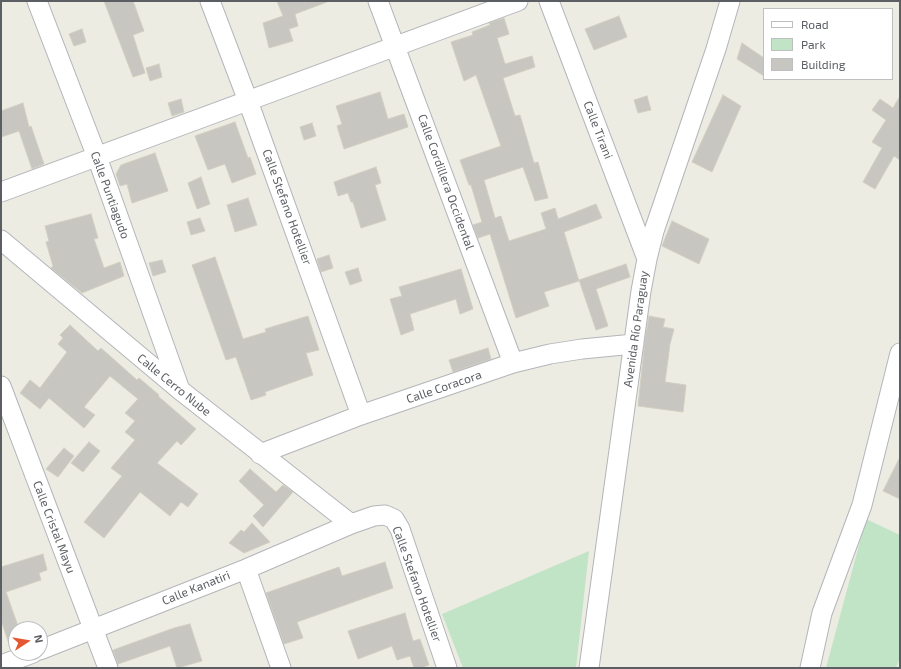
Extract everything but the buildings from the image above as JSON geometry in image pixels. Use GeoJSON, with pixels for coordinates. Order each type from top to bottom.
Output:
{"type":"FeatureCollection","features":[{"type":"Feature","properties":{"kind":"street","name":"Calle Puntiagudo"},"geometry":{"type":"LineString","coordinates":[[36,1],[97,157],[180,390]]}},
{"type":"Feature","properties":{"kind":"street","name":"Calle Stefano Hotellier"},"geometry":{"type":"LineString","coordinates":[[210,1],[248,101],[361,415]]}},
{"type":"Feature","properties":{"kind":"street","name":"Calle Cordillera Occidental"},"geometry":{"type":"LineString","coordinates":[[378,1],[513,363]]}},
{"type":"Feature","properties":{"kind":"street"},"geometry":{"type":"LineString","coordinates":[[1,192],[518,1]]}},
{"type":"Feature","properties":{"kind":"street","name":"Calle Tirani"},"geometry":{"type":"LineString","coordinates":[[549,1],[647,259]]}},
{"type":"Feature","properties":{"kind":"street","name":"Avenida Río Paraguay"},"geometry":{"type":"LineString","coordinates":[[589,668],[647,259],[654,231],[713,56],[728,3]]}},
{"type":"Feature","properties":{"kind":"street","name":"Calle Cerro Nube"},"geometry":{"type":"LineString","coordinates":[[1,240],[180,390],[351,524]]}},
{"type":"Feature","properties":{"kind":"street","name":"Calle Coracora"},"geometry":{"type":"LineString","coordinates":[[260,454],[361,415],[513,363],[550,354],[634,344]]}},
{"type":"Feature","properties":{"kind":"street"},"geometry":{"type":"LineString","coordinates":[[810,668],[822,613],[862,505],[900,353]]}},
{"type":"Feature","properties":{"kind":"street","name":"Calle Cristal Mayu"},"geometry":{"type":"LineString","coordinates":[[1,386],[108,668]]}},
{"type":"Feature","properties":{"kind":"street","name":"Calle Stefano Hotellier"},"geometry":{"type":"LineString","coordinates":[[351,524],[374,516],[385,515],[394,519],[400,529],[447,668]]}},
{"type":"Feature","properties":{"kind":"street","name":"Calle Kanatiri"},"geometry":{"type":"LineString","coordinates":[[48,647],[246,568],[351,524]]}},
{"type":"Feature","properties":{"kind":"street"},"geometry":{"type":"LineString","coordinates":[[246,568],[281,668]]}},
{"type":"Feature","properties":{"kind":"street"},"geometry":{"type":"LineString","coordinates":[[1,665],[12,661]]}},
{"type":"Feature","properties":{"kind":"green space"},"geometry":{"type":"Polygon","coordinates":[[[866,519],[900,535],[900,658],[896,668],[826,668],[866,519]]]}},
{"type":"Feature","properties":{"kind":"green space"},"geometry":{"type":"Polygon","coordinates":[[[589,551],[576,668],[463,668],[442,614],[589,551]]]}}]}
